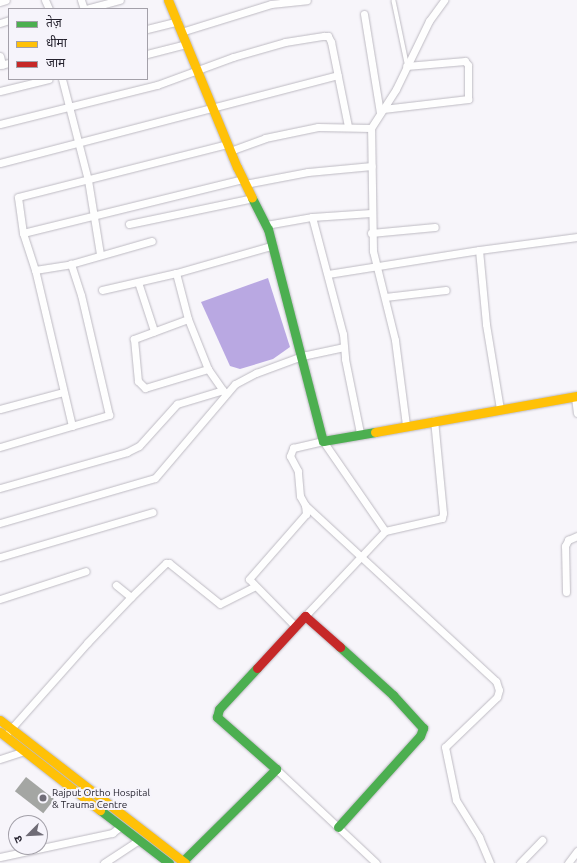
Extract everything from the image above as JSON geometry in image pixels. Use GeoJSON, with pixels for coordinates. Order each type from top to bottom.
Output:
{"type":"FeatureCollection","features":[{"type":"Feature","properties":{"kind":"main road"},"geometry":{"type":"LineString","coordinates":[[171,1],[181,32],[229,147],[266,225],[302,356],[323,441],[360,433],[576,396]]}},
{"type":"Feature","properties":{"kind":"main road"},"geometry":{"type":"LineString","coordinates":[[1,722],[11,728],[183,862],[276,769],[217,717],[219,709],[305,616],[393,695],[423,728],[420,736],[338,827]]}},
{"type":"Feature","properties":{"kind":"main road"},"geometry":{"type":"LineString","coordinates":[[2,734],[169,863]]}},
{"type":"Feature","properties":{"kind":"street"},"geometry":{"type":"LineString","coordinates":[[0,2],[6,0]]}},
{"type":"Feature","properties":{"kind":"street"},"geometry":{"type":"LineString","coordinates":[[89,8],[120,0]]}},
{"type":"Feature","properties":{"kind":"street"},"geometry":{"type":"LineString","coordinates":[[181,32],[271,4],[307,0]]}},
{"type":"Feature","properties":{"kind":"street"},"geometry":{"type":"LineString","coordinates":[[406,425],[395,340],[376,265],[372,233],[371,128],[382,111],[429,21],[444,0]]}},
{"type":"Feature","properties":{"kind":"street"},"geometry":{"type":"LineString","coordinates":[[364,14],[382,111]]}},
{"type":"Feature","properties":{"kind":"street"},"geometry":{"type":"LineString","coordinates":[[148,29],[178,21]]}},
{"type":"Feature","properties":{"kind":"street"},"geometry":{"type":"LineString","coordinates":[[0,124],[68,109],[197,71],[233,57],[271,46],[328,36],[331,42],[348,126]]}},
{"type":"Feature","properties":{"kind":"street"},"geometry":{"type":"LineString","coordinates":[[148,54],[186,44]]}},
{"type":"Feature","properties":{"kind":"street"},"geometry":{"type":"LineString","coordinates":[[0,56],[4,64]]}},
{"type":"Feature","properties":{"kind":"street"},"geometry":{"type":"LineString","coordinates":[[382,111],[468,99],[468,66],[465,61],[406,64]]}},
{"type":"Feature","properties":{"kind":"street"},"geometry":{"type":"LineString","coordinates":[[0,163],[78,141],[338,75]]}},
{"type":"Feature","properties":{"kind":"street"},"geometry":{"type":"LineString","coordinates":[[0,91],[46,80]]}},
{"type":"Feature","properties":{"kind":"street"},"geometry":{"type":"LineString","coordinates":[[62,80],[68,109],[88,180],[100,254]]}},
{"type":"Feature","properties":{"kind":"street"},"geometry":{"type":"LineString","coordinates":[[72,426],[62,392],[35,270],[23,233],[18,197],[265,138],[318,127],[348,126],[371,128]]}},
{"type":"Feature","properties":{"kind":"street"},"geometry":{"type":"LineString","coordinates":[[23,233],[244,181],[308,172],[372,166]]}},
{"type":"Feature","properties":{"kind":"street"},"geometry":{"type":"LineString","coordinates":[[129,224],[253,198]]}},
{"type":"Feature","properties":{"kind":"street"},"geometry":{"type":"LineString","coordinates":[[266,225],[312,217],[371,213]]}},
{"type":"Feature","properties":{"kind":"street"},"geometry":{"type":"LineString","coordinates":[[312,217],[328,274],[344,347],[360,433]]}},
{"type":"Feature","properties":{"kind":"street"},"geometry":{"type":"LineString","coordinates":[[372,233],[434,228]]}},
{"type":"Feature","properties":{"kind":"street"},"geometry":{"type":"LineString","coordinates":[[328,274],[376,265],[577,237]]}},
{"type":"Feature","properties":{"kind":"street"},"geometry":{"type":"LineString","coordinates":[[35,270],[71,264],[100,254],[152,241]]}},
{"type":"Feature","properties":{"kind":"street"},"geometry":{"type":"LineString","coordinates":[[102,290],[176,273],[271,246]]}},
{"type":"Feature","properties":{"kind":"street"},"geometry":{"type":"LineString","coordinates":[[479,250],[486,324],[500,409]]}},
{"type":"Feature","properties":{"kind":"street"},"geometry":{"type":"LineString","coordinates":[[0,447],[106,417],[110,410],[95,362],[81,295],[71,264]]}},
{"type":"Feature","properties":{"kind":"street"},"geometry":{"type":"LineString","coordinates":[[176,273],[188,319],[208,369],[224,392]]}},
{"type":"Feature","properties":{"kind":"street"},"geometry":{"type":"LineString","coordinates":[[138,282],[154,331]]}},
{"type":"Feature","properties":{"kind":"street"},"geometry":{"type":"LineString","coordinates":[[385,297],[446,290]]}},
{"type":"Feature","properties":{"kind":"street"},"geometry":{"type":"LineString","coordinates":[[188,319],[134,339],[135,363],[141,386],[145,388],[208,369]]}},
{"type":"Feature","properties":{"kind":"street"},"geometry":{"type":"LineString","coordinates":[[0,523],[155,478],[224,392],[235,384],[256,373],[302,356],[344,347]]}},
{"type":"Feature","properties":{"kind":"street"},"geometry":{"type":"LineString","coordinates":[[0,409],[62,392]]}},
{"type":"Feature","properties":{"kind":"street"},"geometry":{"type":"LineString","coordinates":[[0,488],[127,452],[139,446],[177,404],[224,392]]}},
{"type":"Feature","properties":{"kind":"street"},"geometry":{"type":"LineString","coordinates":[[576,396],[577,413]]}},
{"type":"Feature","properties":{"kind":"street"},"geometry":{"type":"LineString","coordinates":[[305,616],[385,531],[442,518],[434,420]]}},
{"type":"Feature","properties":{"kind":"street"},"geometry":{"type":"LineString","coordinates":[[385,531],[323,441],[293,448],[290,456],[298,471],[300,496],[305,505],[496,681],[499,690],[497,697],[445,747],[456,800],[479,838],[490,863]]}},
{"type":"Feature","properties":{"kind":"street"},"geometry":{"type":"LineString","coordinates":[[296,627],[249,579],[251,574],[306,514],[305,505]]}},
{"type":"Feature","properties":{"kind":"street"},"geometry":{"type":"LineString","coordinates":[[0,557],[153,512]]}},
{"type":"Feature","properties":{"kind":"street"},"geometry":{"type":"LineString","coordinates":[[566,592],[565,546],[568,540],[577,536]]}},
{"type":"Feature","properties":{"kind":"street"},"geometry":{"type":"LineString","coordinates":[[2,734],[11,728],[131,597],[166,563],[169,563],[220,604],[255,586]]}},
{"type":"Feature","properties":{"kind":"street"},"geometry":{"type":"LineString","coordinates":[[0,599],[86,570]]}},
{"type":"Feature","properties":{"kind":"street"},"geometry":{"type":"LineString","coordinates":[[116,585],[131,597]]}},
{"type":"Feature","properties":{"kind":"street"},"geometry":{"type":"LineString","coordinates":[[0,712],[1,722]]}},
{"type":"Feature","properties":{"kind":"street"},"geometry":{"type":"LineString","coordinates":[[0,759],[24,750]]}},
{"type":"Feature","properties":{"kind":"street"},"geometry":{"type":"LineString","coordinates":[[276,769],[376,863]]}},
{"type":"Feature","properties":{"kind":"street"},"geometry":{"type":"LineString","coordinates":[[0,857],[112,833],[121,826]]}},
{"type":"Feature","properties":{"kind":"street"},"geometry":{"type":"LineString","coordinates":[[104,863],[140,840]]}},
{"type":"Feature","properties":{"kind":"street"},"geometry":{"type":"LineString","coordinates":[[520,863],[542,840]]}},
{"type":"Feature","properties":{"kind":"street"},"geometry":{"type":"LineString","coordinates":[[568,863],[577,851]]}},
{"type":"Feature","properties":{"kind":"lane"},"geometry":{"type":"LineString","coordinates":[[394,1],[406,64]]}},
{"type":"Feature","properties":{"kind":"shaded area"},"geometry":{"type":"Polygon","coordinates":[[[268,278],[290,347],[273,359],[240,369],[230,366],[201,302],[268,278]]]}},
{"type":"Feature","properties":{"kind":"building"},"geometry":{"type":"Polygon","coordinates":[[[26,777],[54,799],[43,813],[15,791],[26,777]]]}},
{"type":"Feature","properties":{"kind":"traffic: fast"},"geometry":{"type":"LineString","coordinates":[[252,198],[268,229],[323,441],[375,432]]}},
{"type":"Feature","properties":{"kind":"traffic: fast"},"geometry":{"type":"LineString","coordinates":[[338,827],[420,736],[423,728],[393,695],[340,647]]}},
{"type":"Feature","properties":{"kind":"traffic: fast"},"geometry":{"type":"LineString","coordinates":[[181,863],[276,769],[217,717],[219,709],[257,668]]}},
{"type":"Feature","properties":{"kind":"traffic: fast"},"geometry":{"type":"LineString","coordinates":[[100,810],[169,863]]}},
{"type":"Feature","properties":{"kind":"traffic: slow"},"geometry":{"type":"LineString","coordinates":[[168,0],[237,167],[252,198]]}},
{"type":"Feature","properties":{"kind":"traffic: slow"},"geometry":{"type":"LineString","coordinates":[[375,432],[577,396]]}},
{"type":"Feature","properties":{"kind":"traffic: slow"},"geometry":{"type":"LineString","coordinates":[[0,720],[185,863]]}},
{"type":"Feature","properties":{"kind":"traffic: slow"},"geometry":{"type":"LineString","coordinates":[[0,732],[100,810]]}},
{"type":"Feature","properties":{"kind":"traffic: jam"},"geometry":{"type":"LineString","coordinates":[[257,668],[305,616],[340,647]]}},
{"type":"Feature","properties":{"kind":"place","name":"Rajput Ortho Hospital & Trauma Centre"},"geometry":{"type":"Point","coordinates":[43,798]}}]}
